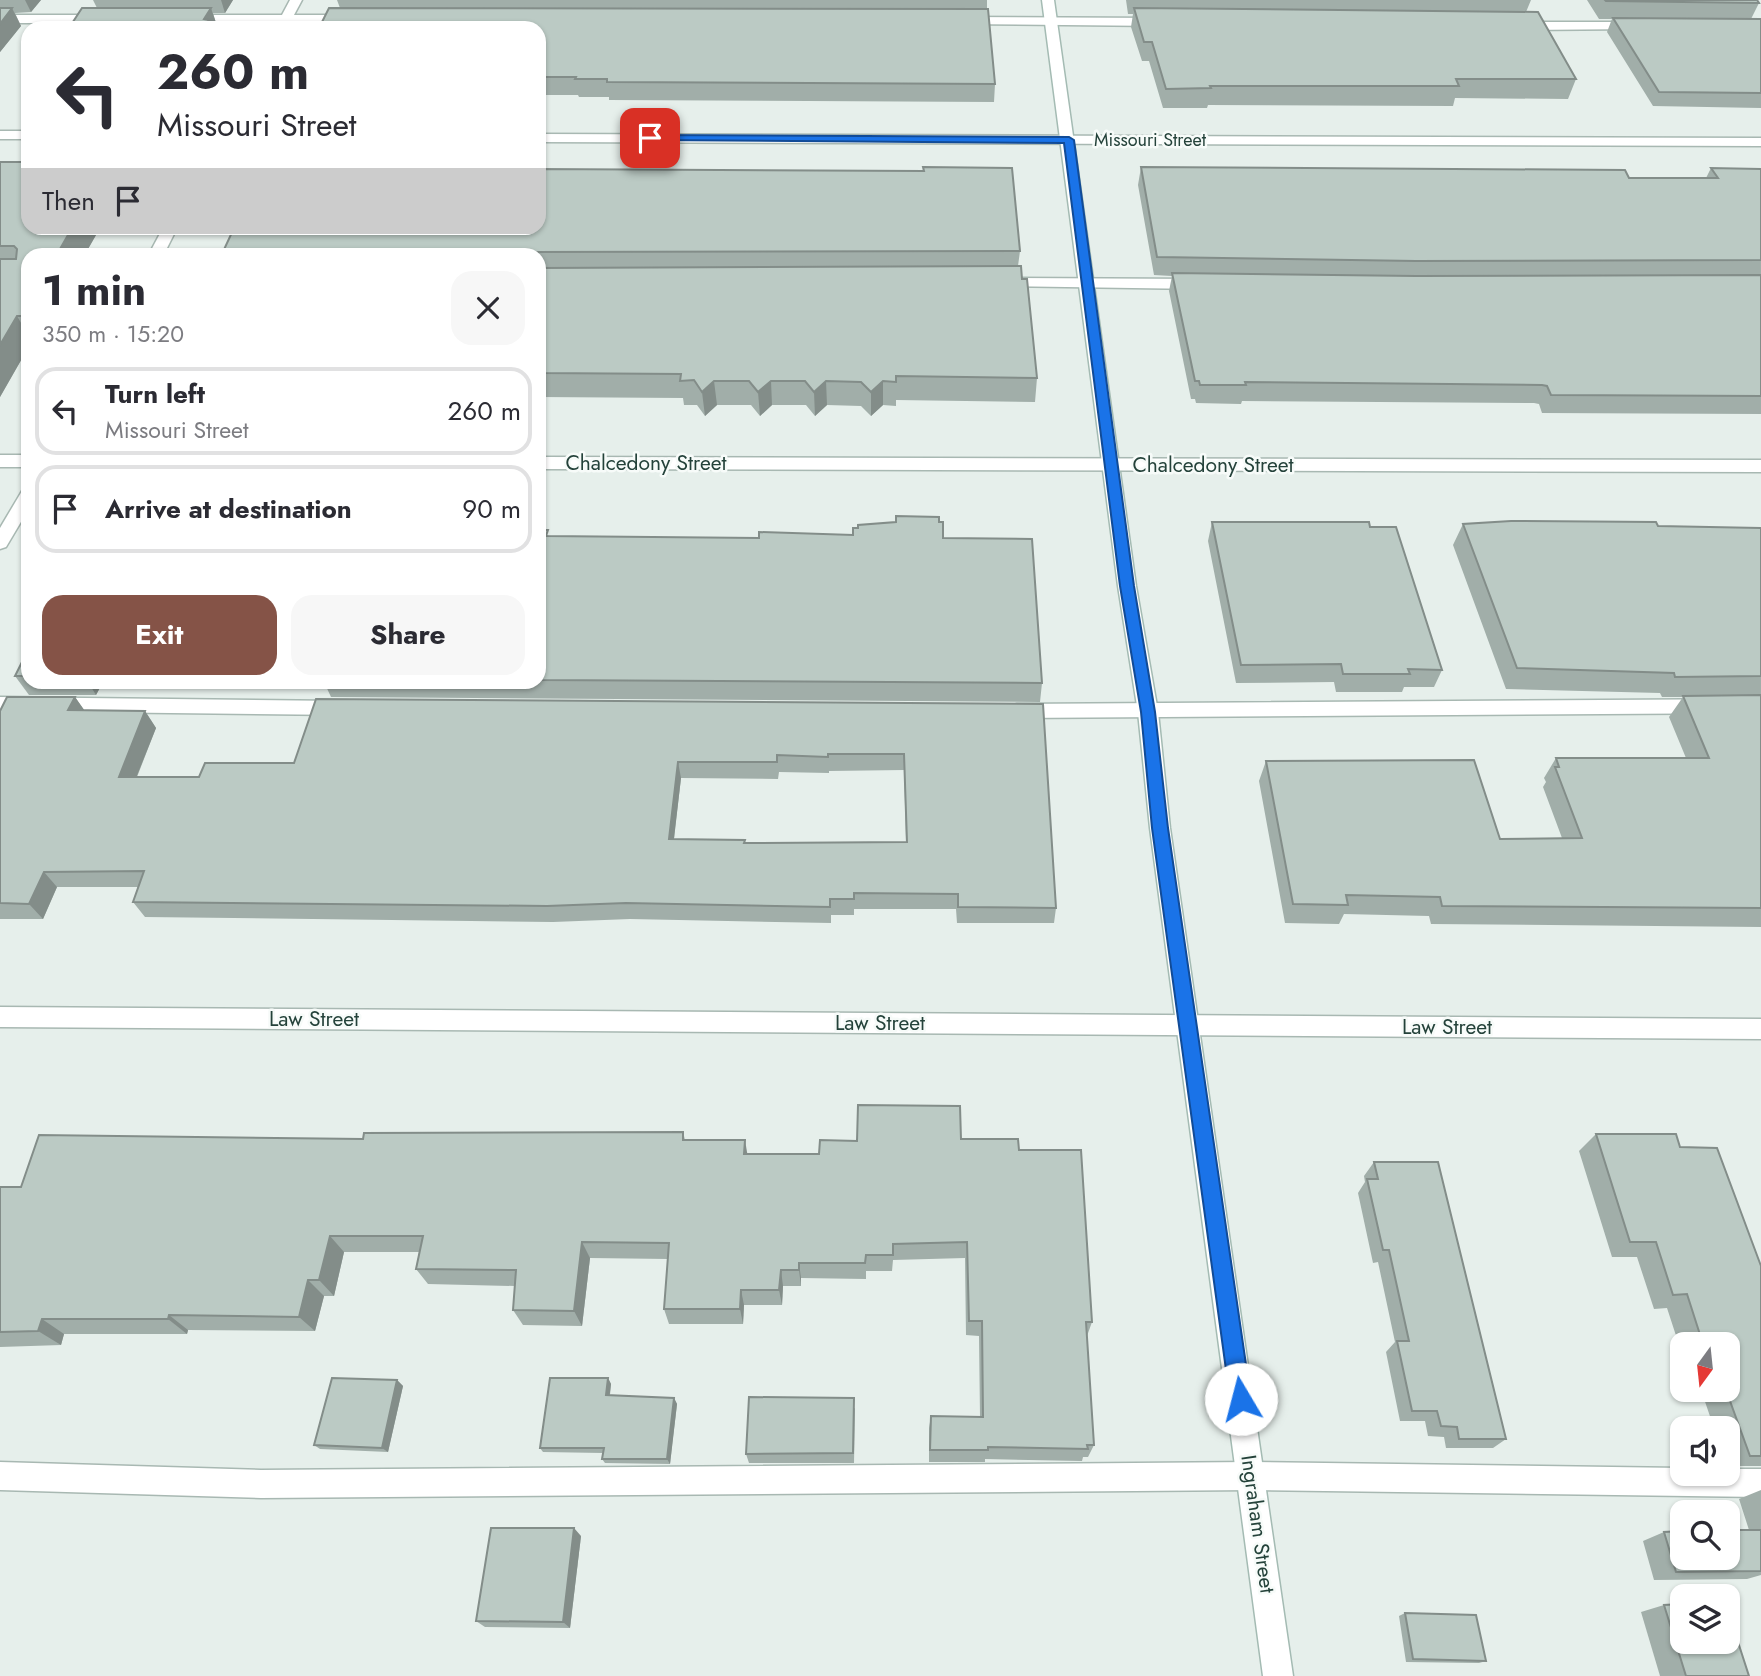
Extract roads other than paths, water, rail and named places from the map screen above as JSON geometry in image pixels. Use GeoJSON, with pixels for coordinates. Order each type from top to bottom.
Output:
{"type":"FeatureCollection","features":[{"type":"Feature","properties":{"kind":"street"},"geometry":{"type":"LineString","coordinates":[[284,21],[296,0]]}},
{"type":"Feature","properties":{"kind":"street","name":"Ingraham Street"},"geometry":{"type":"LineString","coordinates":[[1048,0],[1069,140],[1127,586],[1148,712],[1160,828],[1278,1676]]}},
{"type":"Feature","properties":{"kind":"street"},"geometry":{"type":"LineString","coordinates":[[0,19],[122,19]]}},
{"type":"Feature","properties":{"kind":"street"},"geometry":{"type":"LineString","coordinates":[[177,19],[230,21]]}},
{"type":"Feature","properties":{"kind":"street"},"geometry":{"type":"LineString","coordinates":[[326,21],[369,19]]}},
{"type":"Feature","properties":{"kind":"street"},"geometry":{"type":"LineString","coordinates":[[953,20],[1175,22]]}},
{"type":"Feature","properties":{"kind":"street"},"geometry":{"type":"LineString","coordinates":[[1506,26],[1654,26]]}},
{"type":"Feature","properties":{"kind":"street"},"geometry":{"type":"LineString","coordinates":[[0,135],[21,135]]}},
{"type":"Feature","properties":{"kind":"street","name":"Missouri Street"},"geometry":{"type":"LineString","coordinates":[[546,138],[1761,142]]}},
{"type":"Feature","properties":{"kind":"street"},"geometry":{"type":"LineString","coordinates":[[990,283],[1221,284]]}},
{"type":"Feature","properties":{"kind":"street"},"geometry":{"type":"LineString","coordinates":[[0,461],[21,461]]}},
{"type":"Feature","properties":{"kind":"street","name":"Chalcedony Street"},"geometry":{"type":"LineString","coordinates":[[546,463],[1761,466]]}},
{"type":"Feature","properties":{"kind":"street"},"geometry":{"type":"LineString","coordinates":[[0,543],[21,507]]}},
{"type":"Feature","properties":{"kind":"street"},"geometry":{"type":"LineString","coordinates":[[0,704],[366,708]]}},
{"type":"Feature","properties":{"kind":"street"},"geometry":{"type":"LineString","coordinates":[[994,711],[1761,706]]}},
{"type":"Feature","properties":{"kind":"street","name":"Law Street"},"geometry":{"type":"LineString","coordinates":[[0,1017],[1761,1029]]}},
{"type":"Feature","properties":{"kind":"street"},"geometry":{"type":"LineString","coordinates":[[0,1476],[261,1484],[1252,1476],[1761,1483]]}}]}
